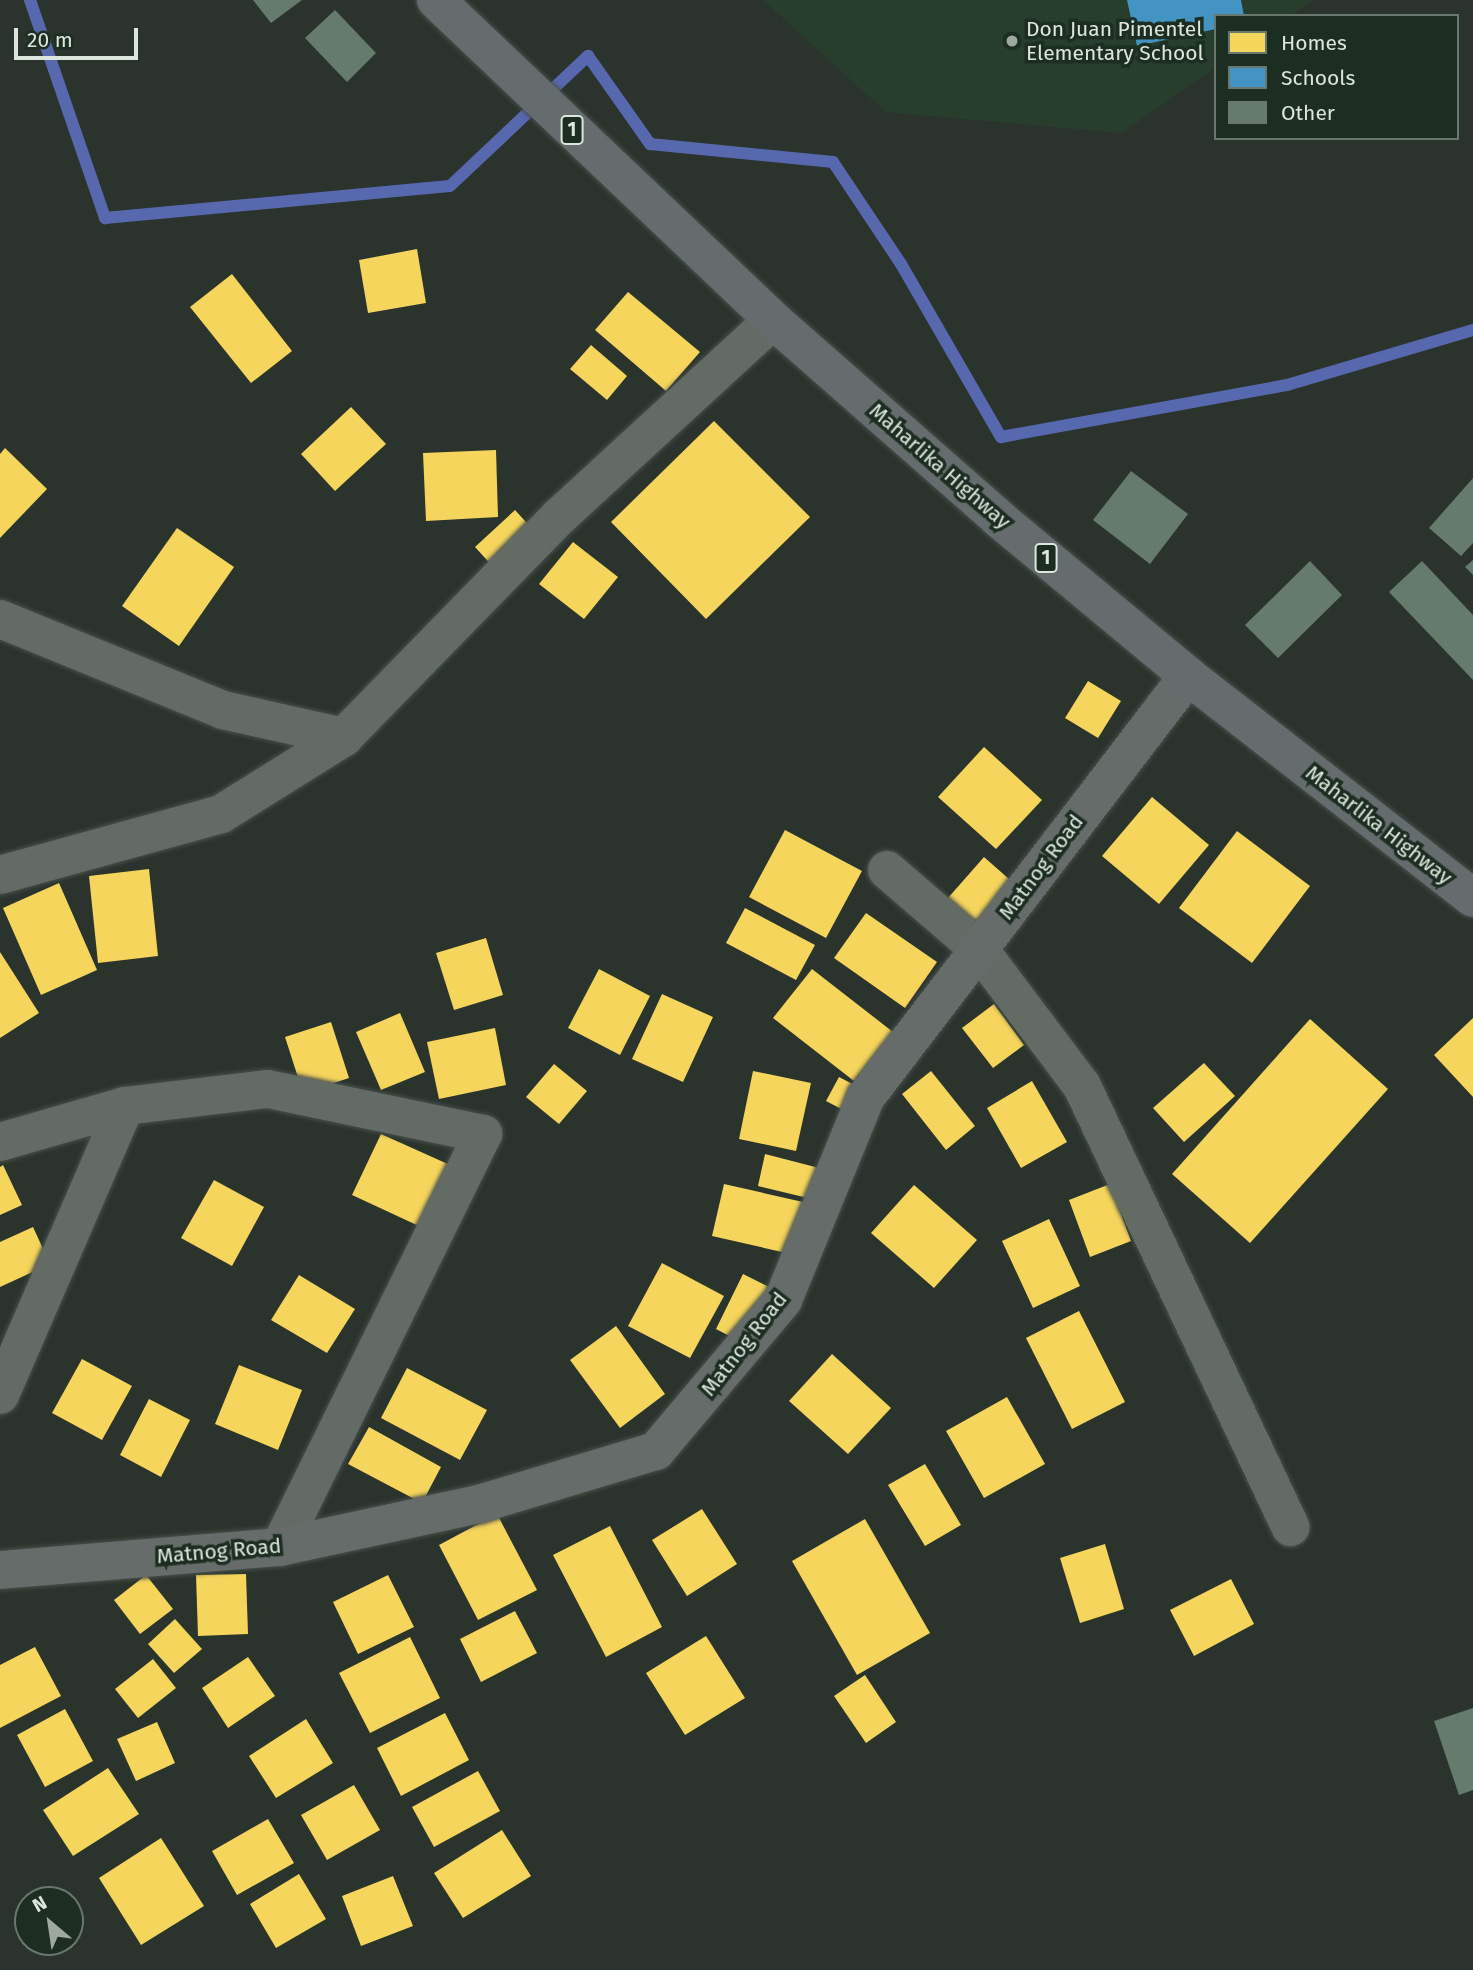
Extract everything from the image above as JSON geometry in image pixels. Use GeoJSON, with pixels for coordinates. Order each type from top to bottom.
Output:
{"type":"FeatureCollection","features":[{"type":"Feature","properties":{"kind":"highway","name":"Maharlika Highway"},"geometry":{"type":"LineString","coordinates":[[436,0],[773,320],[998,518],[1188,676],[1473,898]]}},
{"type":"Feature","properties":{"kind":"street"},"geometry":{"type":"LineString","coordinates":[[0,875],[221,814],[344,737],[560,516],[773,320]]}},
{"type":"Feature","properties":{"kind":"street"},"geometry":{"type":"LineString","coordinates":[[0,619],[223,710],[344,737]]}},
{"type":"Feature","properties":{"kind":"street","name":"Matnog Road"},"geometry":{"type":"LineString","coordinates":[[0,1570],[280,1547],[479,1504],[656,1451],[783,1300],[866,1097],[1188,676]]}},
{"type":"Feature","properties":{"kind":"street"},"geometry":{"type":"LineString","coordinates":[[887,870],[979,949],[1082,1086],[1290,1527]]}},
{"type":"Feature","properties":{"kind":"street"},"geometry":{"type":"LineString","coordinates":[[0,1142],[125,1107],[268,1088],[483,1134],[280,1547]]}},
{"type":"Feature","properties":{"kind":"street"},"geometry":{"type":"LineString","coordinates":[[0,1395],[125,1107]]}},
{"type":"Feature","properties":{"kind":"shaded area","name":"Don Juan Pimentel Elementary School"},"geometry":{"type":"Polygon","coordinates":[[[763,0],[1313,0],[1293,14],[1214,14],[1214,68],[1121,133],[886,112],[763,0]]]}},
{"type":"Feature","properties":{"kind":"building: Homes"},"geometry":{"type":"Polygon","coordinates":[[[417,249],[426,303],[368,313],[359,260],[417,249]]]}},
{"type":"Feature","properties":{"kind":"building: Homes"},"geometry":{"type":"Polygon","coordinates":[[[232,274],[292,351],[251,383],[190,307],[232,274]]]}},
{"type":"Feature","properties":{"kind":"building: Homes"},"geometry":{"type":"Polygon","coordinates":[[[628,292],[700,352],[666,391],[595,330],[628,292]]]}},
{"type":"Feature","properties":{"kind":"building: Homes"},"geometry":{"type":"Polygon","coordinates":[[[591,345],[627,376],[607,400],[570,369],[591,345]]]}},
{"type":"Feature","properties":{"kind":"building: Homes"},"geometry":{"type":"Polygon","coordinates":[[[351,407],[386,444],[335,491],[301,454],[351,407]]]}},
{"type":"Feature","properties":{"kind":"building: Homes"},"geometry":{"type":"Polygon","coordinates":[[[714,421],[810,517],[706,619],[611,522],[714,421]]]}},
{"type":"Feature","properties":{"kind":"building: Homes"},"geometry":{"type":"Polygon","coordinates":[[[5,448],[47,489],[0,538],[0,454],[5,448]]]}},
{"type":"Feature","properties":{"kind":"building: Homes"},"geometry":{"type":"Polygon","coordinates":[[[496,450],[498,517],[426,521],[423,453],[496,450]]]}},
{"type":"Feature","properties":{"kind":"building: Homes"},"geometry":{"type":"Polygon","coordinates":[[[515,510],[536,533],[496,570],[475,547],[515,510]]]}},
{"type":"Feature","properties":{"kind":"building: Homes"},"geometry":{"type":"Polygon","coordinates":[[[177,528],[234,567],[179,646],[122,606],[177,528]]]}},
{"type":"Feature","properties":{"kind":"building: Homes"},"geometry":{"type":"Polygon","coordinates":[[[573,542],[618,577],[584,619],[539,584],[573,542]]]}},
{"type":"Feature","properties":{"kind":"building: Homes"},"geometry":{"type":"Polygon","coordinates":[[[1088,681],[1121,701],[1098,738],[1065,718],[1088,681]]]}},
{"type":"Feature","properties":{"kind":"building: Homes"},"geometry":{"type":"Polygon","coordinates":[[[984,747],[1042,800],[996,849],[938,797],[984,747]]]}},
{"type":"Feature","properties":{"kind":"building: Homes"},"geometry":{"type":"Polygon","coordinates":[[[1152,797],[1209,845],[1159,904],[1102,856],[1152,797]]]}},
{"type":"Feature","properties":{"kind":"building: Homes"},"geometry":{"type":"Polygon","coordinates":[[[785,830],[862,871],[826,938],[749,897],[785,830]]]}},
{"type":"Feature","properties":{"kind":"building: Homes"},"geometry":{"type":"Polygon","coordinates":[[[1237,831],[1310,886],[1252,963],[1179,908],[1237,831]]]}},
{"type":"Feature","properties":{"kind":"building: Homes"},"geometry":{"type":"Polygon","coordinates":[[[984,857],[1018,887],[982,928],[948,898],[984,857]]]}},
{"type":"Feature","properties":{"kind":"building: Homes"},"geometry":{"type":"Polygon","coordinates":[[[149,869],[158,956],[98,963],[89,876],[149,869]]]}},
{"type":"Feature","properties":{"kind":"building: Homes"},"geometry":{"type":"Polygon","coordinates":[[[59,883],[97,970],[41,995],[3,908],[59,883]]]}},
{"type":"Feature","properties":{"kind":"building: Homes"},"geometry":{"type":"Polygon","coordinates":[[[745,908],[815,945],[796,980],[726,943],[745,908]]]}},
{"type":"Feature","properties":{"kind":"building: Homes"},"geometry":{"type":"Polygon","coordinates":[[[866,913],[937,962],[905,1008],[834,958],[866,913]]]}},
{"type":"Feature","properties":{"kind":"building: Homes"},"geometry":{"type":"Polygon","coordinates":[[[486,938],[503,995],[454,1010],[436,953],[486,938]]]}},
{"type":"Feature","properties":{"kind":"building: Homes"},"geometry":{"type":"Polygon","coordinates":[[[0,952],[39,1013],[0,1038],[0,952]]]}},
{"type":"Feature","properties":{"kind":"building: Homes"},"geometry":{"type":"Polygon","coordinates":[[[599,969],[650,996],[620,1055],[568,1028],[599,969]]]}},
{"type":"Feature","properties":{"kind":"building: Homes"},"geometry":{"type":"Polygon","coordinates":[[[812,969],[893,1032],[854,1081],[773,1018],[812,969]]]}},
{"type":"Feature","properties":{"kind":"building: Homes"},"geometry":{"type":"Polygon","coordinates":[[[662,994],[713,1017],[683,1082],[632,1059],[662,994]]]}},
{"type":"Feature","properties":{"kind":"building: Homes"},"geometry":{"type":"Polygon","coordinates":[[[994,1004],[1024,1045],[993,1068],[962,1028],[994,1004]]]}},
{"type":"Feature","properties":{"kind":"building: Homes"},"geometry":{"type":"Polygon","coordinates":[[[400,1013],[425,1072],[381,1090],[356,1032],[400,1013]]]}},
{"type":"Feature","properties":{"kind":"building: Homes"},"geometry":{"type":"Polygon","coordinates":[[[1473,1018],[1473,1097],[1434,1055],[1473,1018]]]}},
{"type":"Feature","properties":{"kind":"building: Homes"},"geometry":{"type":"Polygon","coordinates":[[[1310,1019],[1388,1089],[1250,1243],[1172,1174],[1310,1019]]]}},
{"type":"Feature","properties":{"kind":"building: Homes"},"geometry":{"type":"Polygon","coordinates":[[[331,1022],[349,1078],[303,1093],[285,1037],[331,1022]]]}},
{"type":"Feature","properties":{"kind":"building: Homes"},"geometry":{"type":"Polygon","coordinates":[[[495,1028],[506,1085],[439,1099],[427,1042],[495,1028]]]}},
{"type":"Feature","properties":{"kind":"building: Homes"},"geometry":{"type":"Polygon","coordinates":[[[1204,1063],[1235,1096],[1184,1142],[1153,1108],[1204,1063]]]}},
{"type":"Feature","properties":{"kind":"building: Homes"},"geometry":{"type":"Polygon","coordinates":[[[554,1064],[587,1091],[559,1124],[526,1097],[554,1064]]]}},
{"type":"Feature","properties":{"kind":"building: Homes"},"geometry":{"type":"Polygon","coordinates":[[[753,1071],[811,1083],[796,1151],[739,1139],[753,1071]]]}},
{"type":"Feature","properties":{"kind":"building: Homes"},"geometry":{"type":"Polygon","coordinates":[[[931,1071],[975,1126],[946,1150],[902,1094],[931,1071]]]}},
{"type":"Feature","properties":{"kind":"building: Homes"},"geometry":{"type":"Polygon","coordinates":[[[839,1077],[864,1090],[851,1114],[826,1101],[839,1077]]]}},
{"type":"Feature","properties":{"kind":"building: Homes"},"geometry":{"type":"Polygon","coordinates":[[[1032,1081],[1067,1142],[1021,1168],[987,1108],[1032,1081]]]}},
{"type":"Feature","properties":{"kind":"building: Homes"},"geometry":{"type":"Polygon","coordinates":[[[381,1134],[450,1165],[421,1227],[352,1195],[381,1134]]]}},
{"type":"Feature","properties":{"kind":"building: Homes"},"geometry":{"type":"Polygon","coordinates":[[[765,1154],[823,1169],[816,1200],[758,1186],[765,1154]]]}},
{"type":"Feature","properties":{"kind":"building: Homes"},"geometry":{"type":"Polygon","coordinates":[[[3,1165],[22,1205],[0,1215],[0,1167],[3,1165]]]}},
{"type":"Feature","properties":{"kind":"building: Homes"},"geometry":{"type":"Polygon","coordinates":[[[214,1180],[264,1207],[232,1266],[181,1238],[214,1180]]]}},
{"type":"Feature","properties":{"kind":"building: Homes"},"geometry":{"type":"Polygon","coordinates":[[[724,1184],[803,1202],[791,1254],[712,1236],[724,1184]]]}},
{"type":"Feature","properties":{"kind":"building: Homes"},"geometry":{"type":"Polygon","coordinates":[[[1110,1184],[1131,1241],[1090,1257],[1069,1200],[1110,1184]]]}},
{"type":"Feature","properties":{"kind":"building: Homes"},"geometry":{"type":"Polygon","coordinates":[[[914,1185],[977,1240],[934,1288],[871,1233],[914,1185]]]}},
{"type":"Feature","properties":{"kind":"building: Homes"},"geometry":{"type":"Polygon","coordinates":[[[1049,1219],[1080,1286],[1033,1308],[1002,1241],[1049,1219]]]}},
{"type":"Feature","properties":{"kind":"building: Homes"},"geometry":{"type":"Polygon","coordinates":[[[33,1227],[50,1264],[0,1287],[0,1242],[33,1227]]]}},
{"type":"Feature","properties":{"kind":"building: Homes"},"geometry":{"type":"Polygon","coordinates":[[[662,1263],[724,1296],[690,1358],[628,1326],[662,1263]]]}},
{"type":"Feature","properties":{"kind":"building: Homes"},"geometry":{"type":"Polygon","coordinates":[[[743,1274],[771,1288],[743,1343],[716,1329],[743,1274]]]}},
{"type":"Feature","properties":{"kind":"building: Homes"},"geometry":{"type":"Polygon","coordinates":[[[299,1275],[355,1309],[327,1353],[271,1320],[299,1275]]]}},
{"type":"Feature","properties":{"kind":"building: Homes"},"geometry":{"type":"Polygon","coordinates":[[[1079,1311],[1125,1402],[1072,1429],[1026,1338],[1079,1311]]]}},
{"type":"Feature","properties":{"kind":"building: Homes"},"geometry":{"type":"Polygon","coordinates":[[[616,1326],[665,1394],[620,1428],[570,1360],[616,1326]]]}},
{"type":"Feature","properties":{"kind":"building: Homes"},"geometry":{"type":"Polygon","coordinates":[[[832,1354],[891,1408],[848,1454],[789,1401],[832,1354]]]}},
{"type":"Feature","properties":{"kind":"building: Homes"},"geometry":{"type":"Polygon","coordinates":[[[82,1359],[132,1386],[102,1440],[52,1413],[82,1359]]]}},
{"type":"Feature","properties":{"kind":"building: Homes"},"geometry":{"type":"Polygon","coordinates":[[[239,1365],[302,1390],[278,1450],[215,1424],[239,1365]]]}},
{"type":"Feature","properties":{"kind":"building: Homes"},"geometry":{"type":"Polygon","coordinates":[[[407,1368],[487,1410],[460,1460],[381,1418],[407,1368]]]}},
{"type":"Feature","properties":{"kind":"building: Homes"},"geometry":{"type":"Polygon","coordinates":[[[1007,1397],[1045,1464],[984,1498],[946,1431],[1007,1397]]]}},
{"type":"Feature","properties":{"kind":"building: Homes"},"geometry":{"type":"Polygon","coordinates":[[[149,1399],[190,1420],[161,1477],[120,1455],[149,1399]]]}},
{"type":"Feature","properties":{"kind":"building: Homes"},"geometry":{"type":"Polygon","coordinates":[[[369,1427],[441,1467],[422,1503],[348,1464],[369,1427]]]}},
{"type":"Feature","properties":{"kind":"building: Homes"},"geometry":{"type":"Polygon","coordinates":[[[925,1464],[961,1525],[925,1546],[888,1485],[925,1464]]]}},
{"type":"Feature","properties":{"kind":"building: Homes"},"geometry":{"type":"Polygon","coordinates":[[[702,1509],[737,1564],[687,1596],[652,1540],[702,1509]]]}},
{"type":"Feature","properties":{"kind":"building: Homes"},"geometry":{"type":"Polygon","coordinates":[[[497,1514],[537,1590],[478,1620],[439,1545],[497,1514]]]}},
{"type":"Feature","properties":{"kind":"building: Homes"},"geometry":{"type":"Polygon","coordinates":[[[865,1519],[930,1633],[857,1675],[792,1561],[865,1519]]]}},
{"type":"Feature","properties":{"kind":"building: Homes"},"geometry":{"type":"Polygon","coordinates":[[[610,1526],[662,1627],[606,1657],[553,1555],[610,1526]]]}},
{"type":"Feature","properties":{"kind":"building: Homes"},"geometry":{"type":"Polygon","coordinates":[[[1105,1544],[1124,1609],[1080,1623],[1060,1558],[1105,1544]]]}},
{"type":"Feature","properties":{"kind":"building: Homes"},"geometry":{"type":"Polygon","coordinates":[[[246,1574],[248,1634],[198,1636],[196,1575],[246,1574]]]}},
{"type":"Feature","properties":{"kind":"building: Homes"},"geometry":{"type":"Polygon","coordinates":[[[146,1575],[173,1609],[140,1634],[114,1600],[146,1575]]]}},
{"type":"Feature","properties":{"kind":"building: Homes"},"geometry":{"type":"Polygon","coordinates":[[[388,1575],[414,1627],[358,1654],[333,1602],[388,1575]]]}},
{"type":"Feature","properties":{"kind":"building: Homes"},"geometry":{"type":"Polygon","coordinates":[[[1231,1579],[1254,1624],[1194,1656],[1170,1610],[1231,1579]]]}},
{"type":"Feature","properties":{"kind":"building: Homes"},"geometry":{"type":"Polygon","coordinates":[[[515,1611],[537,1653],[481,1682],[460,1639],[515,1611]]]}},
{"type":"Feature","properties":{"kind":"building: Homes"},"geometry":{"type":"Polygon","coordinates":[[[175,1619],[202,1649],[174,1673],[148,1644],[175,1619]]]}},
{"type":"Feature","properties":{"kind":"building: Homes"},"geometry":{"type":"Polygon","coordinates":[[[706,1636],[745,1698],[685,1735],[646,1673],[706,1636]]]}},
{"type":"Feature","properties":{"kind":"building: Homes"},"geometry":{"type":"Polygon","coordinates":[[[410,1637],[440,1698],[370,1733],[339,1673],[410,1637]]]}},
{"type":"Feature","properties":{"kind":"building: Homes"},"geometry":{"type":"Polygon","coordinates":[[[35,1647],[61,1696],[0,1728],[0,1665],[35,1647]]]}},
{"type":"Feature","properties":{"kind":"building: Homes"},"geometry":{"type":"Polygon","coordinates":[[[248,1657],[275,1696],[228,1728],[202,1688],[248,1657]]]}},
{"type":"Feature","properties":{"kind":"building: Homes"},"geometry":{"type":"Polygon","coordinates":[[[153,1659],[176,1688],[138,1718],[115,1689],[153,1659]]]}},
{"type":"Feature","properties":{"kind":"building: Homes"},"geometry":{"type":"Polygon","coordinates":[[[865,1675],[896,1722],[866,1743],[834,1696],[865,1675]]]}},
{"type":"Feature","properties":{"kind":"building: Homes"},"geometry":{"type":"Polygon","coordinates":[[[65,1709],[93,1761],[45,1787],[17,1735],[65,1709]]]}},
{"type":"Feature","properties":{"kind":"building: Homes"},"geometry":{"type":"Polygon","coordinates":[[[445,1713],[469,1760],[401,1796],[377,1748],[445,1713]]]}},
{"type":"Feature","properties":{"kind":"building: Homes"},"geometry":{"type":"Polygon","coordinates":[[[306,1719],[333,1763],[276,1798],[249,1756],[306,1719]]]}},
{"type":"Feature","properties":{"kind":"building: Homes"},"geometry":{"type":"Polygon","coordinates":[[[157,1722],[175,1763],[136,1781],[117,1739],[157,1722]]]}},
{"type":"Feature","properties":{"kind":"building: Homes"},"geometry":{"type":"Polygon","coordinates":[[[108,1768],[139,1814],[73,1856],[43,1810],[108,1768]]]}},
{"type":"Feature","properties":{"kind":"building: Homes"},"geometry":{"type":"Polygon","coordinates":[[[478,1771],[500,1811],[434,1847],[412,1807],[478,1771]]]}},
{"type":"Feature","properties":{"kind":"building: Homes"},"geometry":{"type":"Polygon","coordinates":[[[354,1785],[380,1830],[327,1860],[301,1815],[354,1785]]]}},
{"type":"Feature","properties":{"kind":"building: Homes"},"geometry":{"type":"Polygon","coordinates":[[[268,1819],[294,1863],[237,1895],[212,1851],[268,1819]]]}},
{"type":"Feature","properties":{"kind":"building: Homes"},"geometry":{"type":"Polygon","coordinates":[[[502,1830],[531,1876],[463,1918],[434,1873],[502,1830]]]}},
{"type":"Feature","properties":{"kind":"building: Homes"},"geometry":{"type":"Polygon","coordinates":[[[161,1838],[204,1906],[141,1945],[99,1878],[161,1838]]]}},
{"type":"Feature","properties":{"kind":"building: Homes"},"geometry":{"type":"Polygon","coordinates":[[[299,1874],[326,1919],[276,1948],[250,1904],[299,1874]]]}},
{"type":"Feature","properties":{"kind":"building: Homes"},"geometry":{"type":"Polygon","coordinates":[[[393,1876],[413,1926],[361,1946],[342,1896],[393,1876]]]}},
{"type":"Feature","properties":{"kind":"building: Schools"},"geometry":{"type":"Polygon","coordinates":[[[1127,0],[1241,0],[1244,14],[1214,14],[1214,29],[1137,46],[1127,0]]]}},
{"type":"Feature","properties":{"kind":"building: Other"},"geometry":{"type":"Polygon","coordinates":[[[253,0],[302,0],[271,23],[253,0]]]}},
{"type":"Feature","properties":{"kind":"building: Other"},"geometry":{"type":"Polygon","coordinates":[[[335,10],[376,53],[347,82],[305,38],[335,10]]]}},
{"type":"Feature","properties":{"kind":"building: Other"},"geometry":{"type":"Polygon","coordinates":[[[1131,471],[1188,514],[1150,564],[1093,520],[1131,471]]]}},
{"type":"Feature","properties":{"kind":"building: Other"},"geometry":{"type":"Polygon","coordinates":[[[1473,478],[1473,543],[1461,556],[1429,528],[1473,478]]]}},
{"type":"Feature","properties":{"kind":"building: Other"},"geometry":{"type":"Polygon","coordinates":[[[1473,560],[1473,575],[1465,567],[1473,560]]]}},
{"type":"Feature","properties":{"kind":"building: Other"},"geometry":{"type":"Polygon","coordinates":[[[1310,561],[1342,595],[1278,658],[1245,625],[1310,561]]]}},
{"type":"Feature","properties":{"kind":"building: Other"},"geometry":{"type":"Polygon","coordinates":[[[1422,561],[1473,615],[1473,680],[1389,592],[1422,561]]]}},
{"type":"Feature","properties":{"kind":"building: Other"},"geometry":{"type":"Polygon","coordinates":[[[1473,1708],[1473,1790],[1459,1795],[1434,1721],[1473,1708]]]}},
{"type":"Feature","properties":{"kind":"waterway"},"geometry":{"type":"LineString","coordinates":[[30,0],[105,218],[450,186],[588,56],[650,144],[833,162],[901,264],[1001,437],[1287,385],[1473,330]]}},
{"type":"Feature","properties":{"kind":"place","name":"Don Juan Pimentel Elementary School"},"geometry":{"type":"Point","coordinates":[1012,41]}}]}
